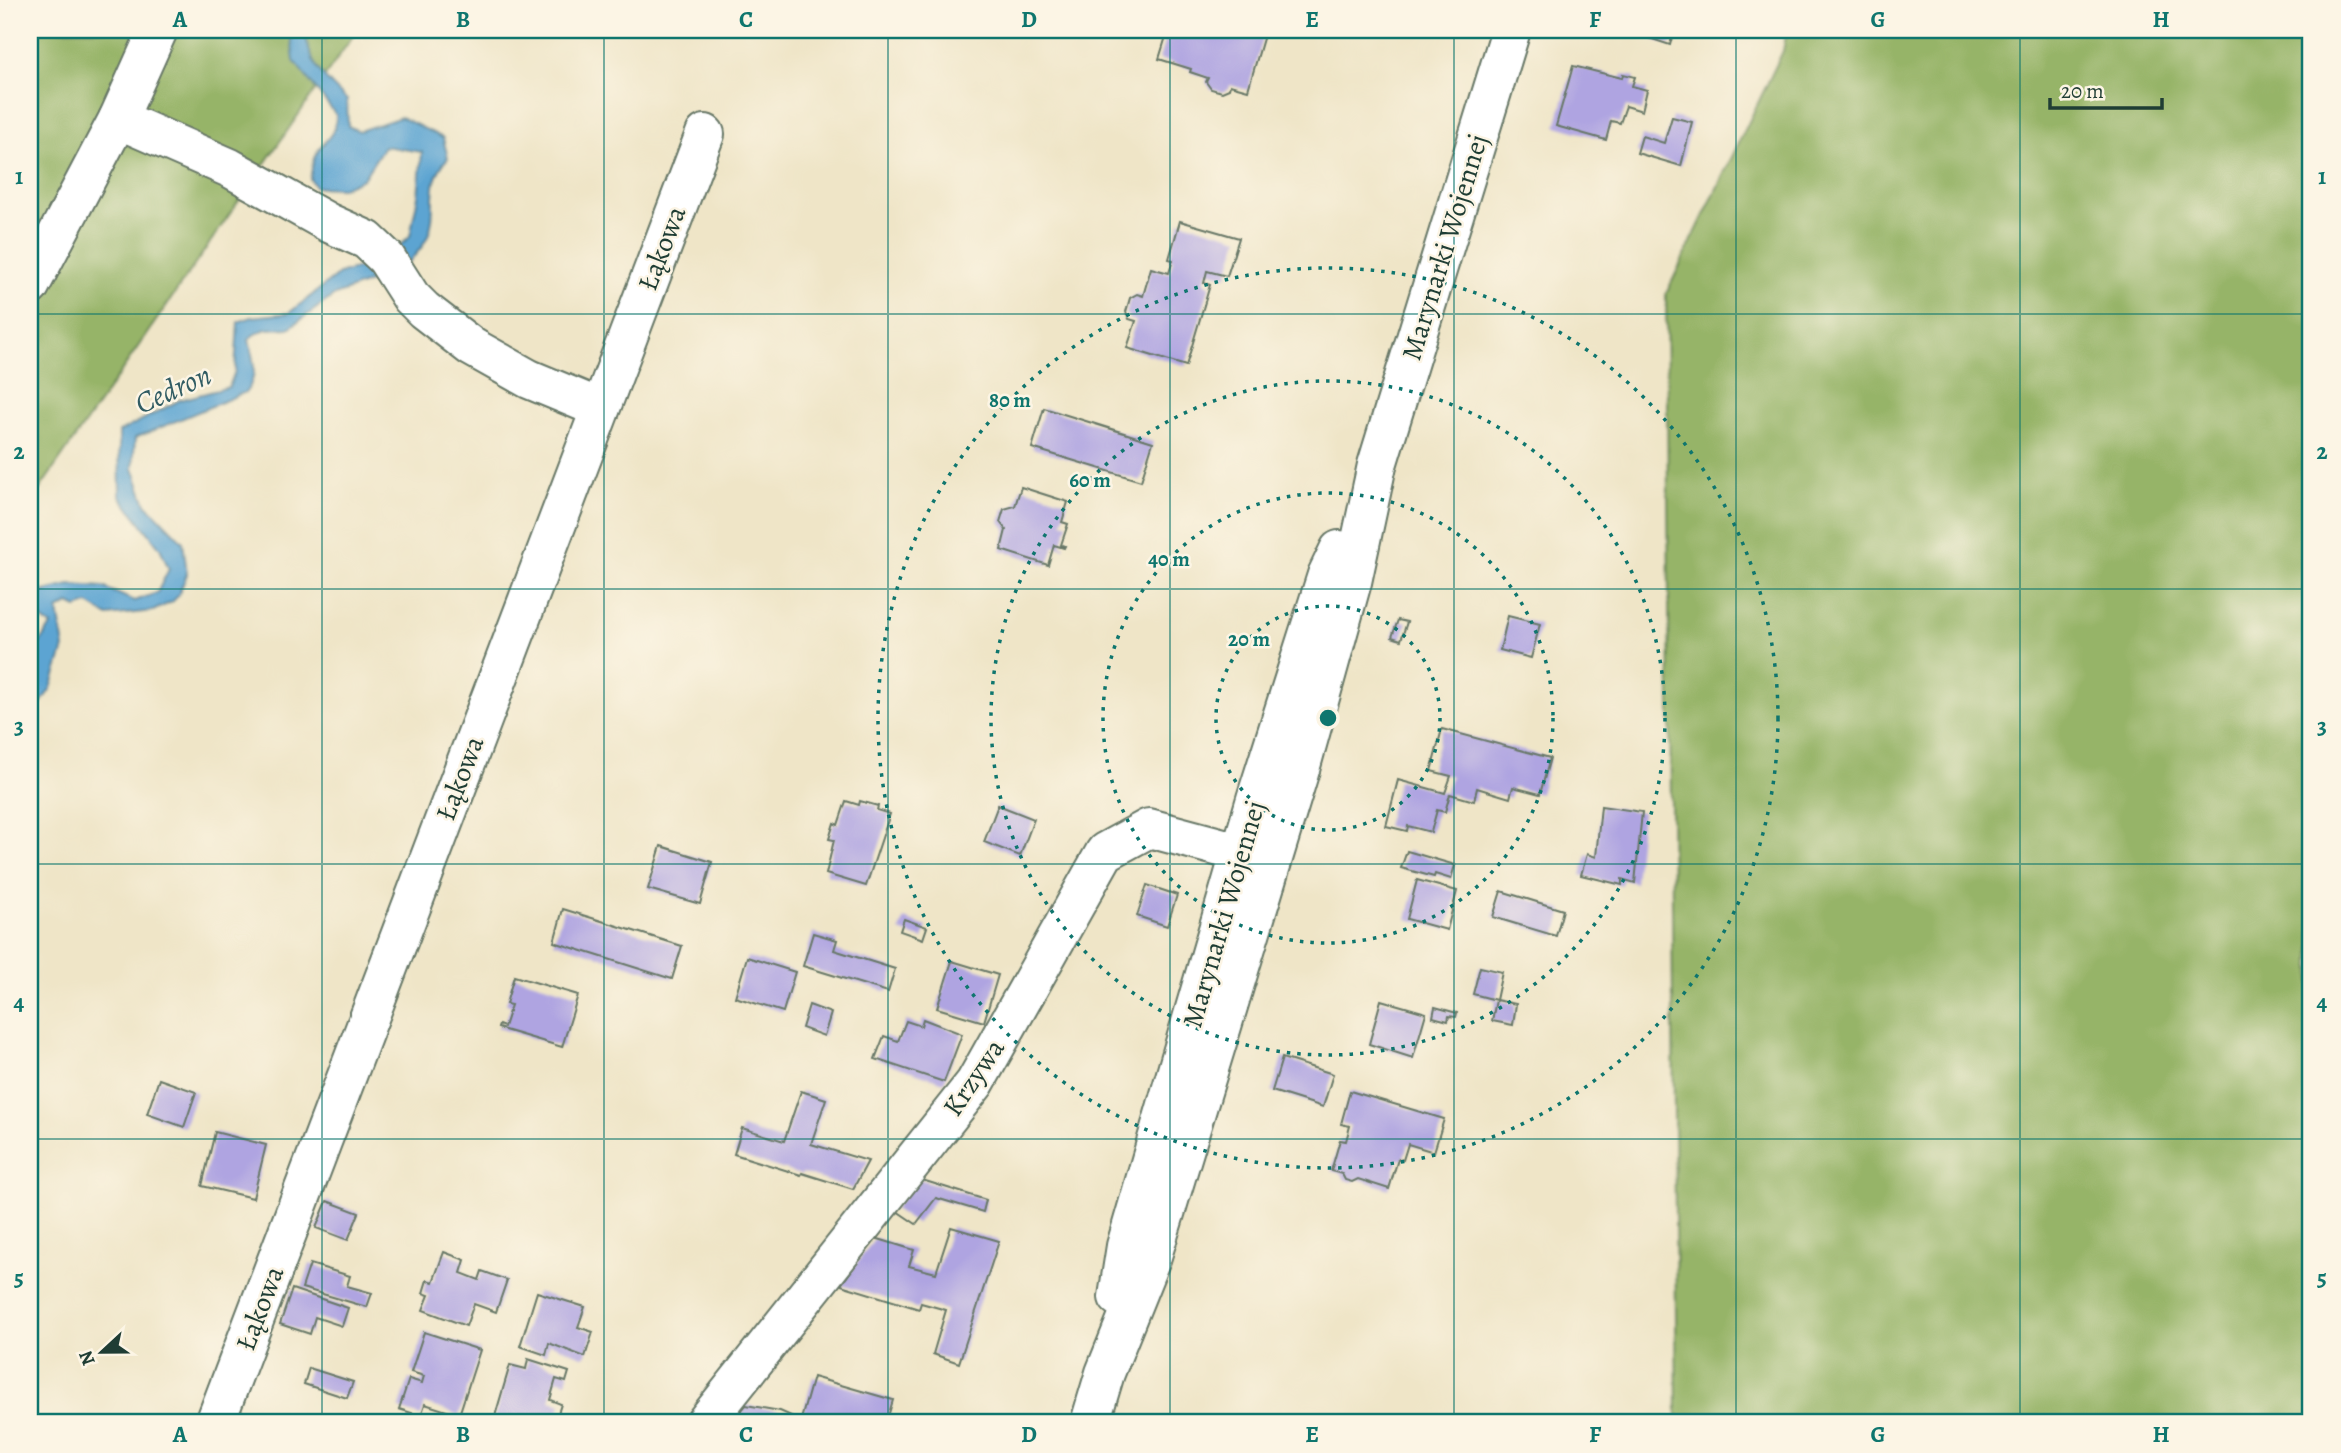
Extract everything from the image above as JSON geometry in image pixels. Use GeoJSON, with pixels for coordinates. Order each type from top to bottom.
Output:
{"type":"FeatureCollection","features":[{"type":"Feature","properties":{"kind":"street"},"geometry":{"type":"LineString","coordinates":[[30,286],[118,119],[158,30]]}},
{"type":"Feature","properties":{"kind":"street","name":"Marynarki Wojennej"},"geometry":{"type":"LineString","coordinates":[[1090,1423],[1105,1373],[1126,1246],[1256,856],[1302,762],[1352,582],[1377,465],[1511,30]]}},
{"type":"Feature","properties":{"kind":"street"},"geometry":{"type":"LineString","coordinates":[[118,119],[191,150],[263,185],[329,223],[367,240],[386,258],[411,297],[472,347],[529,379],[599,408]]}},
{"type":"Feature","properties":{"kind":"street","name":"Łąkowa"},"geometry":{"type":"LineString","coordinates":[[215,1423],[705,134]]}},
{"type":"Feature","properties":{"kind":"street","name":"Krzywa"},"geometry":{"type":"LineString","coordinates":[[705,1423],[975,1083],[1105,852],[1149,828],[1256,856]]}},
{"type":"Feature","properties":{"kind":"green space"},"geometry":{"type":"Polygon","coordinates":[[[30,30],[357,30],[30,503],[30,30]]]}},
{"type":"Feature","properties":{"kind":"green space"},"geometry":{"type":"Polygon","coordinates":[[[1787,30],[2311,30],[2311,1423],[1677,1423],[1666,294],[1783,51],[1787,30]]]}},
{"type":"Feature","properties":{"kind":"water"},"geometry":{"type":"Polygon","coordinates":[[[290,30],[305,30],[318,70],[347,100],[348,126],[359,131],[401,117],[443,138],[448,158],[436,178],[431,228],[414,257],[397,272],[335,295],[289,328],[266,329],[253,335],[249,340],[254,373],[246,392],[135,438],[133,468],[146,504],[183,542],[187,574],[178,596],[153,611],[108,616],[88,604],[77,608],[69,604],[58,610],[64,648],[51,688],[30,719],[30,657],[51,626],[30,611],[30,604],[41,592],[70,585],[103,587],[134,601],[157,593],[169,569],[160,548],[120,496],[119,432],[180,400],[229,387],[235,371],[238,322],[252,317],[289,313],[339,274],[386,259],[410,236],[418,196],[422,152],[384,146],[363,179],[342,188],[315,187],[310,179],[315,156],[334,129],[336,115],[294,61],[290,30]]]}},
{"type":"Feature","properties":{"kind":"building"},"geometry":{"type":"Polygon","coordinates":[[[1168,30],[1245,30],[1264,35],[1248,90],[1230,85],[1229,89],[1222,92],[1211,89],[1206,82],[1208,78],[1190,72],[1191,69],[1159,59],[1168,30]]]}},
{"type":"Feature","properties":{"kind":"building"},"geometry":{"type":"Polygon","coordinates":[[[1635,30],[1674,30],[1670,45],[1634,33],[1635,30]]]}},
{"type":"Feature","properties":{"kind":"building"},"geometry":{"type":"Polygon","coordinates":[[[1573,66],[1622,78],[1623,74],[1635,77],[1632,86],[1647,90],[1642,111],[1626,106],[1620,123],[1611,121],[1606,140],[1556,126],[1573,66]]]}},
{"type":"Feature","properties":{"kind":"building"},"geometry":{"type":"Polygon","coordinates":[[[1672,117],[1692,122],[1681,166],[1637,153],[1642,136],[1664,143],[1672,117]]]}},
{"type":"Feature","properties":{"kind":"building"},"geometry":{"type":"Polygon","coordinates":[[[1180,221],[1239,238],[1227,276],[1207,271],[1204,283],[1210,285],[1186,366],[1127,348],[1136,321],[1129,319],[1126,312],[1130,298],[1137,294],[1143,296],[1151,268],[1169,273],[1173,260],[1169,259],[1180,221]]]}},
{"type":"Feature","properties":{"kind":"building"},"geometry":{"type":"Polygon","coordinates":[[[1044,408],[1153,442],[1141,481],[1032,448],[1044,408]]]}},
{"type":"Feature","properties":{"kind":"building"},"geometry":{"type":"Polygon","coordinates":[[[1021,487],[1068,502],[1062,522],[1068,524],[1061,545],[1065,546],[1054,545],[1048,565],[1001,550],[1006,530],[1000,522],[1004,509],[1015,506],[1021,487]]]}},
{"type":"Feature","properties":{"kind":"building"},"geometry":{"type":"Polygon","coordinates":[[[1508,616],[1540,624],[1531,658],[1500,650],[1508,616]]]}},
{"type":"Feature","properties":{"kind":"building"},"geometry":{"type":"Polygon","coordinates":[[[1398,620],[1407,622],[1401,640],[1392,637],[1398,620]]]}},
{"type":"Feature","properties":{"kind":"building"},"geometry":{"type":"Polygon","coordinates":[[[1442,729],[1550,758],[1540,794],[1513,787],[1510,798],[1477,788],[1474,801],[1450,794],[1445,812],[1437,810],[1431,832],[1408,826],[1407,831],[1386,826],[1398,780],[1445,793],[1451,776],[1431,771],[1442,729]]]}},
{"type":"Feature","properties":{"kind":"building"},"geometry":{"type":"Polygon","coordinates":[[[846,801],[859,805],[860,801],[878,806],[877,810],[890,814],[866,886],[826,874],[834,840],[829,839],[834,823],[838,825],[846,801]]]}},
{"type":"Feature","properties":{"kind":"building"},"geometry":{"type":"Polygon","coordinates":[[[998,805],[1034,819],[1020,856],[984,842],[998,805]]]}},
{"type":"Feature","properties":{"kind":"building"},"geometry":{"type":"Polygon","coordinates":[[[1601,806],[1642,812],[1635,883],[1622,879],[1622,885],[1581,875],[1587,854],[1596,857],[1601,806]]]}},
{"type":"Feature","properties":{"kind":"building"},"geometry":{"type":"Polygon","coordinates":[[[661,846],[712,862],[700,904],[648,889],[661,846]]]}},
{"type":"Feature","properties":{"kind":"building"},"geometry":{"type":"Polygon","coordinates":[[[1407,851],[1455,865],[1451,879],[1401,868],[1407,851]]]}},
{"type":"Feature","properties":{"kind":"building"},"geometry":{"type":"Polygon","coordinates":[[[1417,880],[1457,891],[1447,930],[1407,919],[1417,880]]]}},
{"type":"Feature","properties":{"kind":"building"},"geometry":{"type":"Polygon","coordinates":[[[1147,885],[1177,895],[1167,926],[1137,916],[1147,885]]]}},
{"type":"Feature","properties":{"kind":"building"},"geometry":{"type":"Polygon","coordinates":[[[1501,891],[1563,910],[1556,936],[1493,917],[1501,891]]]}},
{"type":"Feature","properties":{"kind":"building"},"geometry":{"type":"Polygon","coordinates":[[[563,909],[682,946],[672,979],[554,942],[563,909]]]}},
{"type":"Feature","properties":{"kind":"building"},"geometry":{"type":"Polygon","coordinates":[[[904,919],[927,927],[923,939],[900,931],[904,919]]]}},
{"type":"Feature","properties":{"kind":"building"},"geometry":{"type":"Polygon","coordinates":[[[813,933],[837,940],[834,950],[895,969],[888,992],[803,966],[813,933]]]}},
{"type":"Feature","properties":{"kind":"building"},"geometry":{"type":"Polygon","coordinates":[[[747,957],[795,972],[783,1012],[735,997],[747,957]]]}},
{"type":"Feature","properties":{"kind":"building"},"geometry":{"type":"Polygon","coordinates":[[[952,961],[998,975],[984,1022],[937,1008],[952,961]]]}},
{"type":"Feature","properties":{"kind":"building"},"geometry":{"type":"Polygon","coordinates":[[[1480,967],[1502,972],[1496,1000],[1473,994],[1480,967]]]}},
{"type":"Feature","properties":{"kind":"building"},"geometry":{"type":"Polygon","coordinates":[[[514,976],[578,995],[562,1047],[498,1028],[499,1025],[504,1027],[511,1005],[506,1004],[514,976]]]}},
{"type":"Feature","properties":{"kind":"building"},"geometry":{"type":"Polygon","coordinates":[[[1381,1000],[1426,1013],[1413,1058],[1369,1044],[1381,1000]]]}},
{"type":"Feature","properties":{"kind":"building"},"geometry":{"type":"Polygon","coordinates":[[[1496,1000],[1516,1004],[1513,1025],[1492,1021],[1496,1000]]]}},
{"type":"Feature","properties":{"kind":"building"},"geometry":{"type":"Polygon","coordinates":[[[809,1005],[831,1013],[824,1036],[802,1028],[809,1005]]]}},
{"type":"Feature","properties":{"kind":"building"},"geometry":{"type":"Polygon","coordinates":[[[1435,1007],[1457,1013],[1456,1017],[1449,1016],[1448,1021],[1433,1017],[1435,1007]]]}},
{"type":"Feature","properties":{"kind":"building"},"geometry":{"type":"Polygon","coordinates":[[[923,1019],[962,1034],[944,1082],[875,1059],[884,1036],[898,1041],[906,1021],[921,1026],[923,1019]]]}},
{"type":"Feature","properties":{"kind":"building"},"geometry":{"type":"Polygon","coordinates":[[[1282,1058],[1333,1074],[1323,1107],[1272,1091],[1282,1058]]]}},
{"type":"Feature","properties":{"kind":"building"},"geometry":{"type":"Polygon","coordinates":[[[159,1079],[196,1092],[184,1127],[147,1114],[159,1079]]]}},
{"type":"Feature","properties":{"kind":"building"},"geometry":{"type":"Polygon","coordinates":[[[801,1091],[826,1099],[811,1144],[868,1161],[853,1189],[734,1154],[742,1128],[784,1141],[801,1091]]]}},
{"type":"Feature","properties":{"kind":"building"},"geometry":{"type":"Polygon","coordinates":[[[1350,1091],[1444,1119],[1434,1152],[1408,1144],[1403,1160],[1398,1159],[1389,1189],[1358,1179],[1352,1182],[1345,1180],[1342,1174],[1331,1171],[1340,1140],[1346,1141],[1350,1126],[1341,1124],[1350,1091]]]}},
{"type":"Feature","properties":{"kind":"building"},"geometry":{"type":"Polygon","coordinates":[[[215,1132],[266,1145],[253,1198],[202,1186],[215,1132]]]}},
{"type":"Feature","properties":{"kind":"building"},"geometry":{"type":"Polygon","coordinates":[[[919,1179],[986,1200],[983,1212],[936,1198],[916,1224],[894,1209],[919,1179]]]}},
{"type":"Feature","properties":{"kind":"building"},"geometry":{"type":"Polygon","coordinates":[[[327,1201],[359,1213],[348,1240],[316,1228],[327,1201]]]}},
{"type":"Feature","properties":{"kind":"building"},"geometry":{"type":"Polygon","coordinates":[[[951,1227],[999,1241],[959,1363],[933,1354],[946,1310],[921,1303],[919,1309],[841,1285],[875,1238],[914,1250],[909,1266],[936,1273],[951,1227]]]}},
{"type":"Feature","properties":{"kind":"building"},"geometry":{"type":"Polygon","coordinates":[[[444,1252],[465,1260],[461,1273],[479,1280],[482,1271],[507,1280],[496,1312],[474,1304],[466,1326],[423,1310],[429,1295],[423,1293],[427,1280],[433,1282],[444,1252]]]}},
{"type":"Feature","properties":{"kind":"building"},"geometry":{"type":"Polygon","coordinates":[[[310,1264],[350,1276],[347,1286],[372,1293],[367,1307],[302,1288],[310,1264]]]}},
{"type":"Feature","properties":{"kind":"building"},"geometry":{"type":"Polygon","coordinates":[[[292,1289],[348,1308],[342,1326],[315,1317],[310,1334],[280,1324],[292,1289]]]}},
{"type":"Feature","properties":{"kind":"building"},"geometry":{"type":"Polygon","coordinates":[[[537,1292],[585,1307],[578,1327],[593,1332],[585,1357],[549,1343],[546,1355],[520,1346],[537,1292]]]}},
{"type":"Feature","properties":{"kind":"building"},"geometry":{"type":"Polygon","coordinates":[[[424,1332],[480,1350],[459,1415],[425,1404],[421,1416],[399,1409],[409,1379],[422,1383],[424,1376],[411,1372],[424,1332]]]}},
{"type":"Feature","properties":{"kind":"building"},"geometry":{"type":"Polygon","coordinates":[[[528,1359],[569,1372],[566,1382],[556,1379],[550,1400],[561,1404],[555,1423],[493,1423],[510,1365],[526,1369],[528,1359]]]}},
{"type":"Feature","properties":{"kind":"building"},"geometry":{"type":"Polygon","coordinates":[[[309,1368],[353,1382],[347,1398],[304,1384],[309,1368]]]}},
{"type":"Feature","properties":{"kind":"building"},"geometry":{"type":"Polygon","coordinates":[[[813,1377],[893,1400],[886,1423],[800,1423],[813,1377]]]}},
{"type":"Feature","properties":{"kind":"building"},"geometry":{"type":"Polygon","coordinates":[[[746,1405],[780,1411],[798,1419],[797,1423],[731,1423],[746,1405]]]}},
{"type":"Feature","properties":{"kind":"water label","name":"Cedron"},"geometry":{"type":"Point","coordinates":[173,389]}}]}
